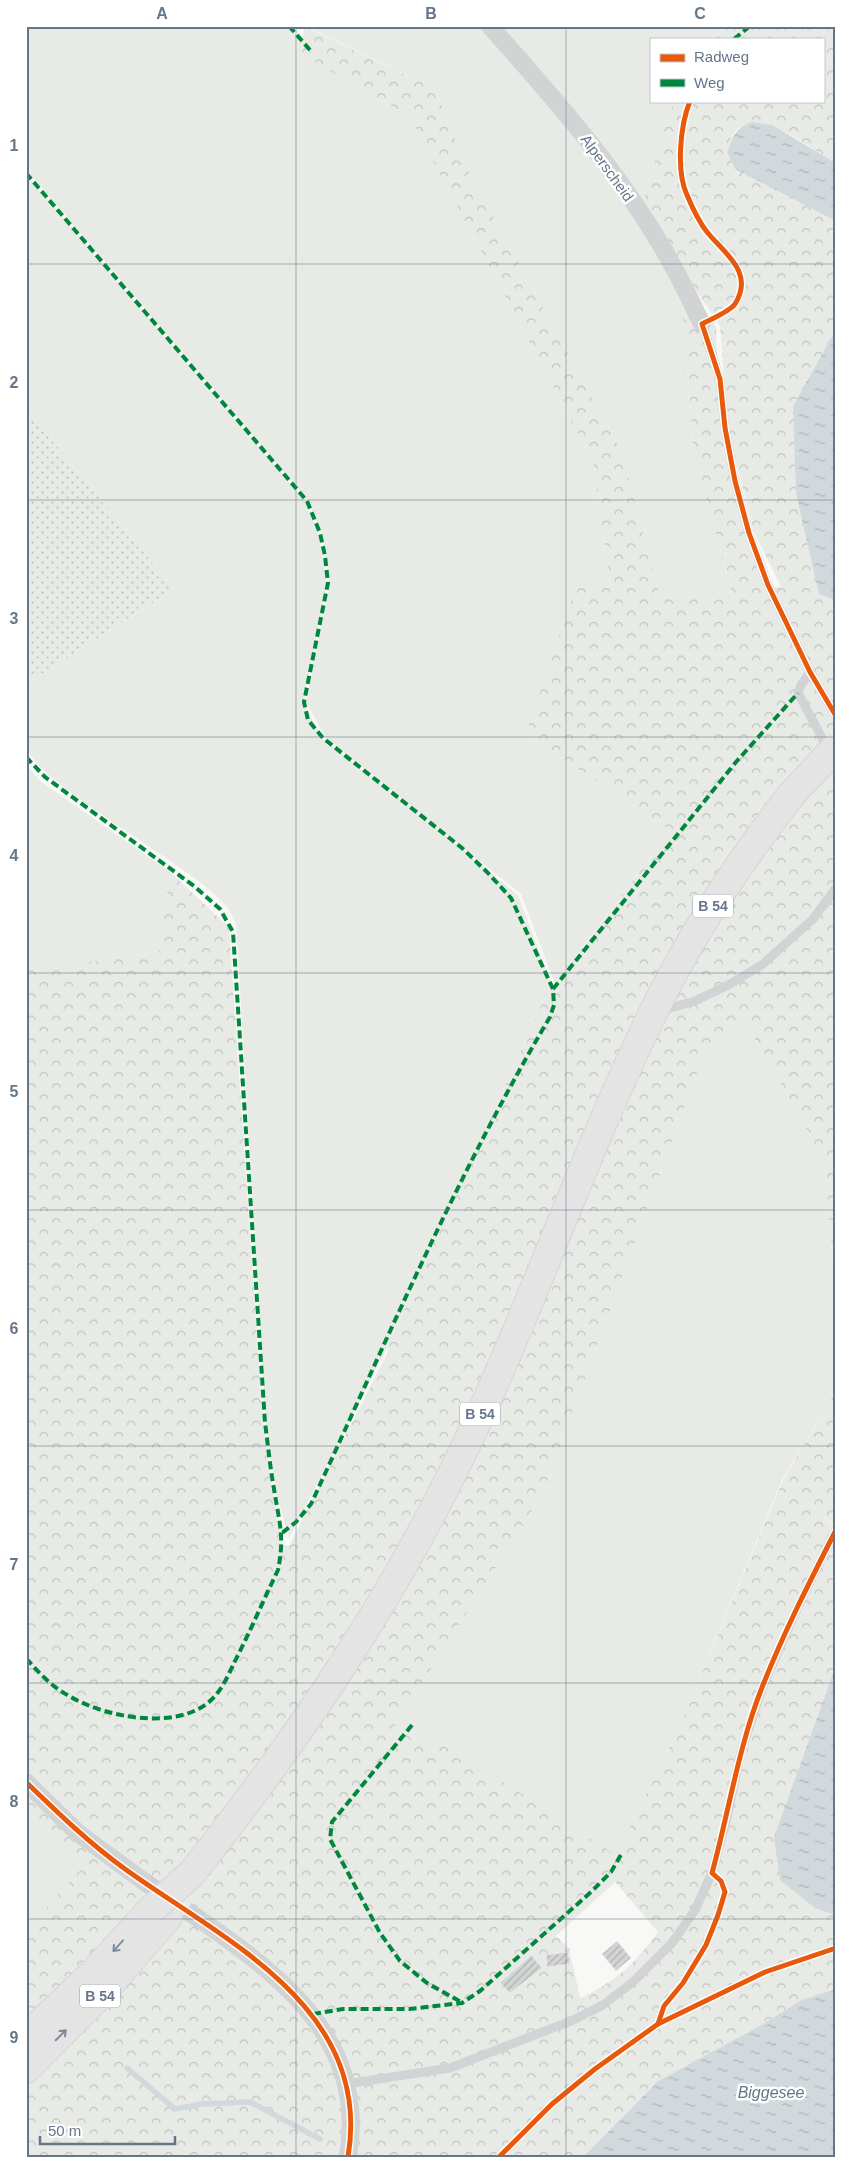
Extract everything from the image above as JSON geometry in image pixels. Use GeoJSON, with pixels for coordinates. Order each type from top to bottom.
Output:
{"type":"FeatureCollection","features":[{"type":"Feature","properties":{"kind":"main road","name":"B 54"},"geometry":{"type":"LineString","coordinates":[[26,2069],[104,1991],[160,1914],[258,1789],[314,1710],[368,1626],[413,1548],[454,1471],[501,1366],[612,1100],[653,1013],[706,917],[742,861],[792,794],[836,747]]}},
{"type":"Feature","properties":{"kind":"main road","name":"B 54"},"geometry":{"type":"LineString","coordinates":[[26,2037],[95,1971],[160,1914]]}},
{"type":"Feature","properties":{"kind":"street","name":"Alperscheid"},"geometry":{"type":"LineString","coordinates":[[490,26],[554,98],[594,148],[638,211],[675,269],[702,324]]}},
{"type":"Feature","properties":{"kind":"street"},"geometry":{"type":"LineString","coordinates":[[26,1782],[78,1832],[142,1880]]}},
{"type":"Feature","properties":{"kind":"street"},"geometry":{"type":"LineString","coordinates":[[206,1923],[251,1955],[292,1992],[313,2014],[332,2045],[346,2084],[352,2132],[348,2157]]}},
{"type":"Feature","properties":{"kind":"lane"},"geometry":{"type":"LineString","coordinates":[[702,324],[720,379],[725,428],[735,481],[749,533],[768,585],[810,672],[836,716]]}},
{"type":"Feature","properties":{"kind":"lane"},"geometry":{"type":"LineString","coordinates":[[810,672],[798,693],[836,765]]}},
{"type":"Feature","properties":{"kind":"lane"},"geometry":{"type":"LineString","coordinates":[[653,1013],[695,1000],[730,984],[763,964],[813,919],[836,888]]}},
{"type":"Feature","properties":{"kind":"lane"},"geometry":{"type":"LineString","coordinates":[[346,2084],[450,2068],[572,2021],[603,2005],[633,1982],[672,1943],[694,1910],[712,1873],[727,1818],[741,1752],[762,1686],[801,1600],[836,1530]]}},
{"type":"Feature","properties":{"kind":"green space"},"geometry":{"type":"Polygon","coordinates":[[[26,26],[288,26],[303,43],[302,55],[409,116],[593,462],[611,588],[526,734],[670,830],[555,984],[521,894],[325,737],[306,702],[330,585],[322,534],[308,500],[26,169],[26,26]]]}},
{"type":"Feature","properties":{"kind":"green space"},"geometry":{"type":"Polygon","coordinates":[[[304,26],[435,89],[467,169],[621,450],[659,593],[734,601],[694,454],[680,279],[716,327],[720,426],[747,536],[774,587],[781,587],[754,532],[728,429],[720,326],[641,208],[669,113],[674,102],[824,102],[824,38],[713,38],[721,26],[836,26],[836,163],[782,131],[767,125],[753,123],[741,127],[731,139],[727,152],[735,169],[836,221],[836,329],[793,406],[819,594],[836,601],[836,1294],[824,1160],[743,1018],[703,1057],[543,1493],[392,1731],[448,1746],[616,1855],[677,1732],[783,1480],[836,1391],[836,1527],[805,1500],[836,1528],[836,1665],[774,1837],[815,1908],[836,1916],[836,1989],[801,2000],[763,2024],[658,2081],[583,2157],[26,2157],[26,1930],[85,1865],[26,1809],[26,969],[159,953],[170,872],[229,927],[263,1424],[282,1545],[289,1546],[387,1354],[388,1346],[543,1001],[670,830],[526,734],[576,587],[611,588],[593,462],[409,116],[302,55],[304,26]],[[615,1882],[556,1936],[569,1948],[580,1998],[614,1979],[641,1954],[658,1932],[615,1882]]]}},
{"type":"Feature","properties":{"kind":"green space"},"geometry":{"type":"Polygon","coordinates":[[[306,26],[486,26],[597,153],[680,279],[694,454],[734,601],[659,593],[621,450],[467,169],[435,89],[306,26]]]}},
{"type":"Feature","properties":{"kind":"green space"},"geometry":{"type":"Polygon","coordinates":[[[492,26],[721,26],[713,38],[650,38],[650,102],[674,102],[669,113],[641,208],[492,26]]]}},
{"type":"Feature","properties":{"kind":"green space"},"geometry":{"type":"Polygon","coordinates":[[[26,175],[305,501],[318,533],[327,583],[303,701],[322,739],[408,805],[518,895],[553,988],[543,1001],[388,1346],[289,1538],[276,1492],[266,1423],[236,924],[227,907],[207,888],[56,781],[35,761],[26,745],[26,684],[174,589],[26,409],[26,175]]]}},
{"type":"Feature","properties":{"kind":"green space"},"geometry":{"type":"Polygon","coordinates":[[[26,409],[174,589],[26,684],[26,409]]]}},
{"type":"Feature","properties":{"kind":"green space"},"geometry":{"type":"Polygon","coordinates":[[[26,764],[40,781],[170,872],[159,953],[26,969],[26,764]]]}},
{"type":"Feature","properties":{"kind":"green space"},"geometry":{"type":"Polygon","coordinates":[[[743,1018],[824,1160],[836,1294],[836,1391],[782,1480],[677,1732],[616,1856],[448,1746],[392,1731],[543,1493],[703,1057],[743,1018]]]}},
{"type":"Feature","properties":{"kind":"green space"},"geometry":{"type":"Polygon","coordinates":[[[26,1809],[86,1865],[26,1930],[26,1809]]]}},
{"type":"Feature","properties":{"kind":"water"},"geometry":{"type":"Polygon","coordinates":[[[751,122],[772,125],[836,163],[836,221],[735,169],[727,152],[735,134],[751,122]]]}},
{"type":"Feature","properties":{"kind":"water"},"geometry":{"type":"Polygon","coordinates":[[[836,329],[836,601],[819,594],[796,493],[793,406],[836,329]]]}},
{"type":"Feature","properties":{"kind":"water"},"geometry":{"type":"Polygon","coordinates":[[[836,1665],[836,1916],[815,1908],[780,1880],[774,1837],[836,1665]]]}},
{"type":"Feature","properties":{"kind":"water","name":"Biggesee"},"geometry":{"type":"Polygon","coordinates":[[[836,1989],[836,2157],[583,2157],[658,2081],[763,2024],[801,2000],[836,1989]]]}},
{"type":"Feature","properties":{"kind":"building"},"geometry":{"type":"Polygon","coordinates":[[[617,1941],[631,1958],[616,1971],[602,1954],[617,1941]]]}},
{"type":"Feature","properties":{"kind":"building"},"geometry":{"type":"Polygon","coordinates":[[[568,1952],[570,1964],[547,1967],[546,1955],[568,1952]]]}},
{"type":"Feature","properties":{"kind":"building"},"geometry":{"type":"Polygon","coordinates":[[[531,1955],[542,1968],[510,1993],[500,1983],[531,1955]]]}},
{"type":"Feature","properties":{"kind":"waterway"},"geometry":{"type":"LineString","coordinates":[[127,2068],[175,2109],[202,2104],[250,2102],[320,2139]]}},
{"type":"Feature","properties":{"kind":"tunnel"},"geometry":{"type":"LineString","coordinates":[[142,1880],[205,1923]]}},
{"type":"Feature","properties":{"kind":"marked path"},"geometry":{"type":"LineString","coordinates":[[289,26],[310,50]]}},
{"type":"Feature","properties":{"kind":"marked path"},"geometry":{"type":"LineString","coordinates":[[735,38],[750,26]]}},
{"type":"Feature","properties":{"kind":"marked path"},"geometry":{"type":"LineString","coordinates":[[26,173],[307,501],[320,533],[328,583],[304,702],[308,720],[323,738],[462,848],[511,898],[553,989],[554,1005],[550,1017],[485,1135],[424,1257],[311,1504],[296,1522],[282,1533]]}},
{"type":"Feature","properties":{"kind":"marked path"},"geometry":{"type":"LineString","coordinates":[[553,989],[736,762],[798,693]]}},
{"type":"Feature","properties":{"kind":"marked path"},"geometry":{"type":"LineString","coordinates":[[26,757],[45,777],[194,886],[220,909],[233,932],[265,1423],[281,1538],[278,1570],[246,1640],[221,1689],[201,1708],[184,1715],[164,1718],[144,1718],[103,1710],[85,1704],[57,1688],[26,1658]]}},
{"type":"Feature","properties":{"kind":"marked path"},"geometry":{"type":"LineString","coordinates":[[412,1725],[332,1822],[330,1839],[380,1933],[400,1961],[427,1983],[461,2002]]}},
{"type":"Feature","properties":{"kind":"marked path"},"geometry":{"type":"LineString","coordinates":[[313,2014],[343,2009],[409,2009],[462,2003],[480,1991],[591,1892],[611,1872],[622,1853]]}},
{"type":"Feature","properties":{"kind":"cycle path"},"geometry":{"type":"LineString","coordinates":[[690,102],[682,135],[680,161],[684,185],[701,224],[735,264],[741,282],[740,293],[735,304],[724,313],[702,324],[720,379],[725,428],[735,481],[749,533],[768,585],[810,672],[836,716]]}},
{"type":"Feature","properties":{"kind":"cycle path"},"geometry":{"type":"LineString","coordinates":[[658,2024],[664,2006],[683,1983],[706,1945],[718,1915],[725,1892],[721,1881],[712,1873],[747,1731],[763,1685],[780,1646],[836,1530]]}},
{"type":"Feature","properties":{"kind":"cycle path"},"geometry":{"type":"LineString","coordinates":[[26,1782],[99,1849],[246,1952],[283,1984],[315,2019],[338,2059],[350,2105],[348,2157]]}},
{"type":"Feature","properties":{"kind":"cycle path"},"geometry":{"type":"LineString","coordinates":[[499,2157],[552,2104],[595,2069],[658,2024],[765,1972],[836,1948]]}}]}
